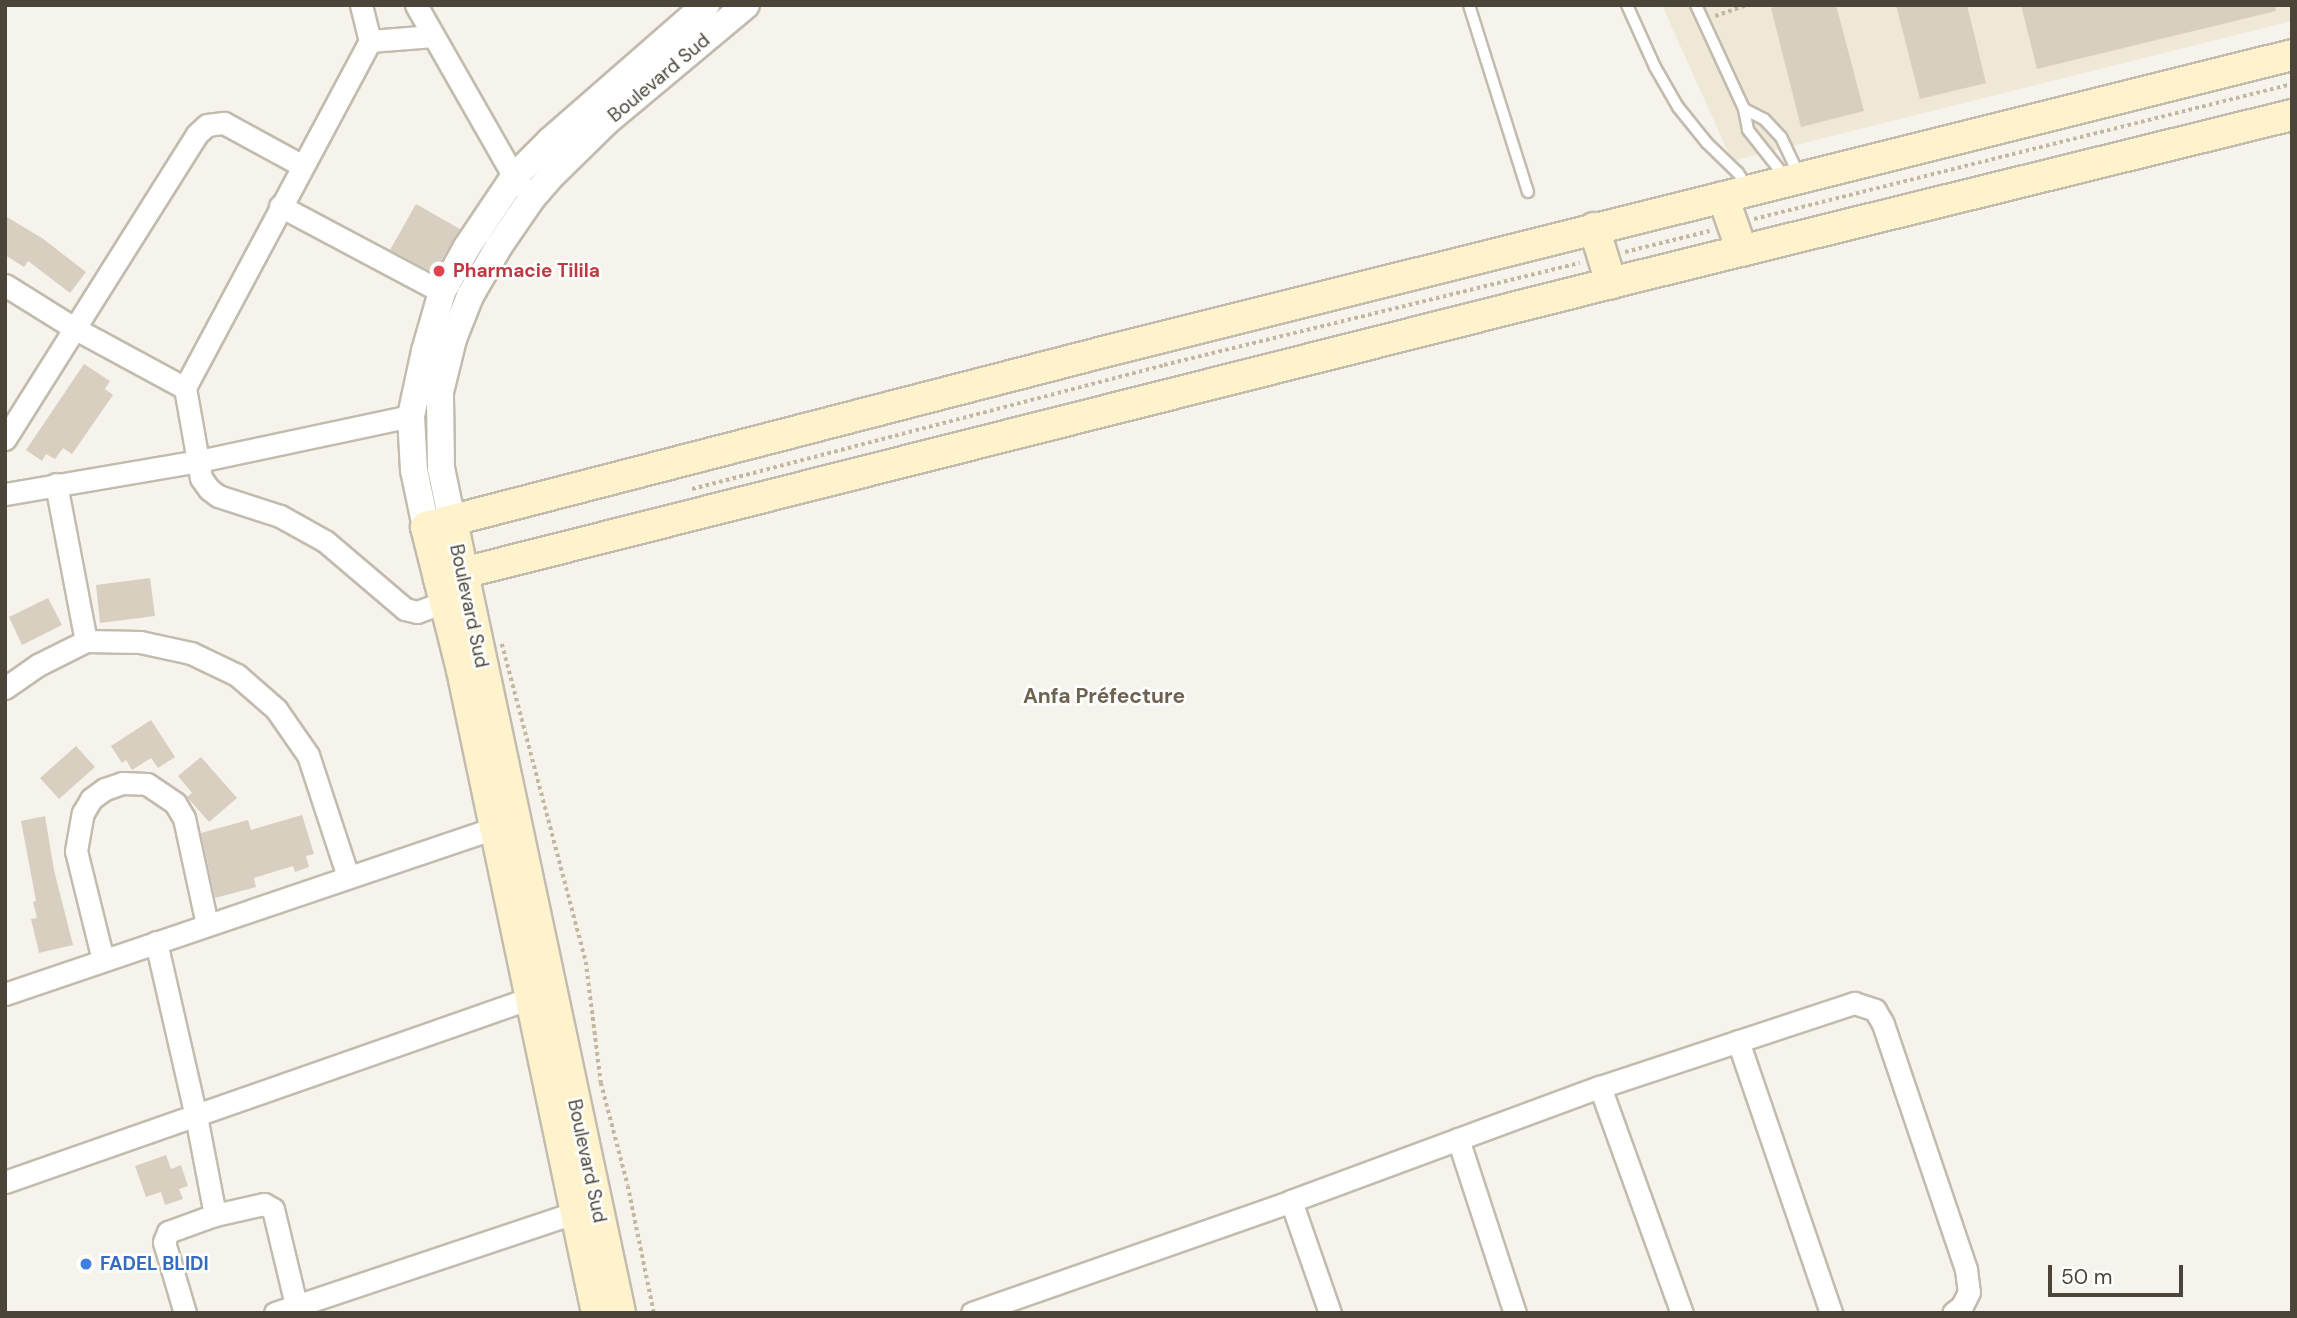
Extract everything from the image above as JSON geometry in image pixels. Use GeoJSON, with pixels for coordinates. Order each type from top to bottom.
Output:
{"type":"FeatureCollection","features":[{"type":"Feature","properties":{"kind":"main road"},"geometry":{"type":"LineString","coordinates":[[439,524],[1594,228],[2292,55]]}},
{"type":"Feature","properties":{"kind":"main road"},"geometry":{"type":"LineString","coordinates":[[449,585],[1607,270],[1738,238],[2292,115]]}},
{"type":"Feature","properties":{"kind":"main road"},"geometry":{"type":"LineString","coordinates":[[1736,193],[1738,238]]}},
{"type":"Feature","properties":{"kind":"main road"},"geometry":{"type":"LineString","coordinates":[[1594,228],[1607,270]]}},
{"type":"Feature","properties":{"kind":"main road","name":"Boulevard Sud"},"geometry":{"type":"LineString","coordinates":[[439,524],[449,585],[505,824],[586,1208],[597,1313]]}},
{"type":"Feature","properties":{"kind":"main road","name":"Boulevard Sud"},"geometry":{"type":"LineString","coordinates":[[586,1208],[620,1313]]}},
{"type":"Feature","properties":{"kind":"street"},"geometry":{"type":"LineString","coordinates":[[361,5],[370,41],[301,165],[185,388],[201,478],[218,496],[279,516],[325,541],[405,610],[417,612],[449,585]]}},
{"type":"Feature","properties":{"kind":"street"},"geometry":{"type":"LineString","coordinates":[[416,5],[514,177],[532,198]]}},
{"type":"Feature","properties":{"kind":"street","name":"Boulevard Sud"},"geometry":{"type":"LineString","coordinates":[[439,524],[414,470],[411,416],[425,351],[442,292],[467,247],[514,177],[551,140],[706,5]]}},
{"type":"Feature","properties":{"kind":"street","name":"Boulevard Sud"},"geometry":{"type":"LineString","coordinates":[[439,524],[440,392],[453,340],[470,296],[532,198],[606,122],[746,5]]}},
{"type":"Feature","properties":{"kind":"street"},"geometry":{"type":"LineString","coordinates":[[370,41],[433,36]]}},
{"type":"Feature","properties":{"kind":"street"},"geometry":{"type":"LineString","coordinates":[[5,439],[197,134],[207,125],[225,123],[301,165]]}},
{"type":"Feature","properties":{"kind":"street"},"geometry":{"type":"LineString","coordinates":[[280,206],[442,292]]}},
{"type":"Feature","properties":{"kind":"street"},"geometry":{"type":"LineString","coordinates":[[5,285],[74,328],[185,388]]}},
{"type":"Feature","properties":{"kind":"street"},"geometry":{"type":"LineString","coordinates":[[5,494],[200,461],[411,416]]}},
{"type":"Feature","properties":{"kind":"street"},"geometry":{"type":"LineString","coordinates":[[56,484],[86,641]]}},
{"type":"Feature","properties":{"kind":"street"},"geometry":{"type":"LineString","coordinates":[[5,688],[38,665],[86,641],[139,642],[191,653],[237,675],[276,709],[308,755],[348,877]]}},
{"type":"Feature","properties":{"kind":"street"},"geometry":{"type":"LineString","coordinates":[[103,960],[76,851],[83,813],[91,799],[105,789],[122,783],[147,784],[175,803],[184,818],[207,924]]}},
{"type":"Feature","properties":{"kind":"street"},"geometry":{"type":"LineString","coordinates":[[5,994],[505,824]]}},
{"type":"Feature","properties":{"kind":"street"},"geometry":{"type":"LineString","coordinates":[[156,942],[197,1116],[215,1215]]}},
{"type":"Feature","properties":{"kind":"street"},"geometry":{"type":"LineString","coordinates":[[5,1182],[541,994]]}},
{"type":"Feature","properties":{"kind":"street"},"geometry":{"type":"LineString","coordinates":[[972,1313],[1291,1201],[1600,1087],[1854,1003],[1868,1006],[1880,1017],[1969,1277],[1967,1300],[1953,1313]]}},
{"type":"Feature","properties":{"kind":"street"},"geometry":{"type":"LineString","coordinates":[[1738,1041],[1831,1313]]}},
{"type":"Feature","properties":{"kind":"street"},"geometry":{"type":"LineString","coordinates":[[1600,1087],[1682,1313]]}},
{"type":"Feature","properties":{"kind":"street"},"geometry":{"type":"LineString","coordinates":[[1458,1139],[1515,1313]]}},
{"type":"Feature","properties":{"kind":"street"},"geometry":{"type":"LineString","coordinates":[[1291,1201],[1330,1313]]}},
{"type":"Feature","properties":{"kind":"street"},"geometry":{"type":"LineString","coordinates":[[185,1313],[165,1236],[168,1232],[215,1215],[269,1205],[296,1305]]}},
{"type":"Feature","properties":{"kind":"street"},"geometry":{"type":"LineString","coordinates":[[275,1313],[586,1208]]}},
{"type":"Feature","properties":{"kind":"lane"},"geometry":{"type":"LineString","coordinates":[[1469,5],[1528,192]]}},
{"type":"Feature","properties":{"kind":"lane"},"geometry":{"type":"LineString","coordinates":[[1627,5],[1655,67],[1678,107],[1707,143],[1738,173],[1736,193]]}},
{"type":"Feature","properties":{"kind":"lane"},"geometry":{"type":"LineString","coordinates":[[1696,5],[1744,109],[1748,130],[1794,179]]}},
{"type":"Feature","properties":{"kind":"lane"},"geometry":{"type":"LineString","coordinates":[[1744,109],[1763,119],[1782,137],[1794,179]]}},
{"type":"Feature","properties":{"kind":"path"},"geometry":{"type":"LineString","coordinates":[[1703,19],[1747,5]]}},
{"type":"Feature","properties":{"kind":"path"},"geometry":{"type":"LineString","coordinates":[[680,492],[1164,365],[1568,267],[1607,270],[1738,238],[2292,84]]}},
{"type":"Feature","properties":{"kind":"path"},"geometry":{"type":"LineString","coordinates":[[1560,237],[1568,267]]}},
{"type":"Feature","properties":{"kind":"path"},"geometry":{"type":"LineString","coordinates":[[498,639],[506,648],[586,962],[601,1083],[628,1186],[654,1313]]}},
{"type":"Feature","properties":{"kind":"shaded area"},"geometry":{"type":"Polygon","coordinates":[[[1662,5],[2292,5],[2292,21],[1732,161],[1662,5]]]}},
{"type":"Feature","properties":{"kind":"building"},"geometry":{"type":"Polygon","coordinates":[[[1781,5],[1836,5],[1864,111],[1801,127],[1771,8],[1781,5]]]}},
{"type":"Feature","properties":{"kind":"building"},"geometry":{"type":"Polygon","coordinates":[[[1896,5],[1967,5],[1986,83],[1920,99],[1896,5]]]}},
{"type":"Feature","properties":{"kind":"building"},"geometry":{"type":"Polygon","coordinates":[[[2021,5],[2275,5],[2276,11],[2037,69],[2021,5]]]}},
{"type":"Feature","properties":{"kind":"building"},"geometry":{"type":"Polygon","coordinates":[[[416,204],[460,229],[434,273],[390,250],[416,204]]]}},
{"type":"Feature","properties":{"kind":"building"},"geometry":{"type":"Polygon","coordinates":[[[5,216],[42,238],[86,272],[70,293],[28,261],[24,267],[5,255],[5,216]]]}},
{"type":"Feature","properties":{"kind":"building"},"geometry":{"type":"Polygon","coordinates":[[[84,364],[110,381],[105,389],[113,395],[72,454],[63,448],[55,459],[46,454],[42,461],[26,450],[84,364]]]}},
{"type":"Feature","properties":{"kind":"building"},"geometry":{"type":"Polygon","coordinates":[[[150,578],[155,616],[100,623],[96,585],[150,578]]]}},
{"type":"Feature","properties":{"kind":"building"},"geometry":{"type":"Polygon","coordinates":[[[48,598],[62,625],[22,645],[9,617],[48,598]]]}},
{"type":"Feature","properties":{"kind":"building"},"geometry":{"type":"Polygon","coordinates":[[[151,720],[175,757],[158,768],[151,758],[132,770],[126,760],[122,763],[111,746],[151,720]]]}},
{"type":"Feature","properties":{"kind":"building"},"geometry":{"type":"Polygon","coordinates":[[[76,746],[95,767],[59,799],[40,778],[76,746]]]}},
{"type":"Feature","properties":{"kind":"building"},"geometry":{"type":"Polygon","coordinates":[[[201,757],[237,798],[209,822],[187,797],[192,793],[178,776],[201,757]]]}},
{"type":"Feature","properties":{"kind":"building"},"geometry":{"type":"Polygon","coordinates":[[[302,815],[314,854],[306,856],[309,867],[295,872],[293,866],[254,878],[256,887],[215,898],[201,833],[248,820],[251,830],[302,815]]]}},
{"type":"Feature","properties":{"kind":"building"},"geometry":{"type":"Polygon","coordinates":[[[45,816],[54,870],[73,945],[39,953],[31,919],[37,918],[33,902],[36,901],[21,821],[45,816]]]}},
{"type":"Feature","properties":{"kind":"building"},"geometry":{"type":"Polygon","coordinates":[[[166,1155],[171,1169],[181,1165],[188,1186],[179,1189],[183,1199],[165,1205],[161,1192],[146,1197],[135,1166],[166,1155]]]}},
{"type":"Feature","properties":{"kind":"place","name":"Pharmacie Tilila"},"geometry":{"type":"Point","coordinates":[439,271]}},
{"type":"Feature","properties":{"kind":"place","name":"FADEL BLIDI"},"geometry":{"type":"Point","coordinates":[86,1264]}},
{"type":"Feature","properties":{"kind":"district","name":"Anfa Préfecture"},"geometry":{"type":"Point","coordinates":[1104,696]}}]}
